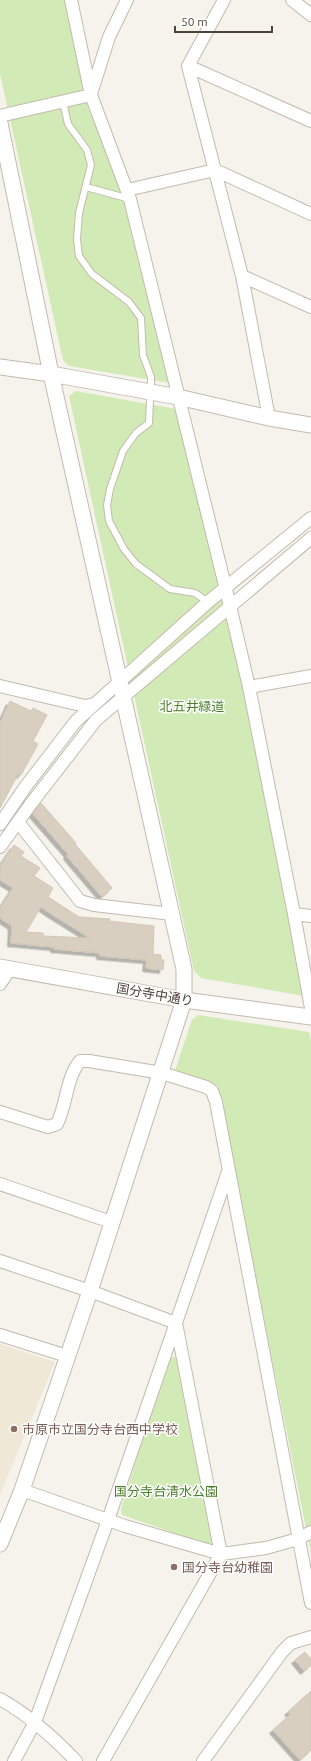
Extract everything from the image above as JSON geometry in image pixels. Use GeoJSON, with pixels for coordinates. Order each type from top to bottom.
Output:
{"type":"FeatureCollection","features":[{"type":"Feature","properties":{"kind":"street"},"geometry":{"type":"LineString","coordinates":[[71,0],[91,95],[128,195],[226,589],[249,687],[311,1008]]}},
{"type":"Feature","properties":{"kind":"street"},"geometry":{"type":"LineString","coordinates":[[91,95],[109,37],[127,0]]}},
{"type":"Feature","properties":{"kind":"street"},"geometry":{"type":"LineString","coordinates":[[224,0],[188,66],[242,276],[270,418]]}},
{"type":"Feature","properties":{"kind":"street"},"geometry":{"type":"LineString","coordinates":[[292,0],[311,15]]}},
{"type":"Feature","properties":{"kind":"street"},"geometry":{"type":"LineString","coordinates":[[188,66],[311,121]]}},
{"type":"Feature","properties":{"kind":"street"},"geometry":{"type":"LineString","coordinates":[[0,116],[91,95]]}},
{"type":"Feature","properties":{"kind":"street"},"geometry":{"type":"LineString","coordinates":[[0,122],[51,374],[184,969],[184,1000],[162,1072],[90,1291],[22,1490],[0,1544]]}},
{"type":"Feature","properties":{"kind":"street"},"geometry":{"type":"LineString","coordinates":[[128,195],[215,170],[311,214]]}},
{"type":"Feature","properties":{"kind":"street"},"geometry":{"type":"LineString","coordinates":[[242,276],[311,307]]}},
{"type":"Feature","properties":{"kind":"street"},"geometry":{"type":"LineString","coordinates":[[0,367],[51,374],[178,396],[270,418],[311,425]]}},
{"type":"Feature","properties":{"kind":"street"},"geometry":{"type":"LineString","coordinates":[[0,824],[26,786],[76,721],[208,602],[226,589],[311,518]]}},
{"type":"Feature","properties":{"kind":"street"},"geometry":{"type":"LineString","coordinates":[[0,847],[80,738],[96,720],[311,538]]}},
{"type":"Feature","properties":{"kind":"street"},"geometry":{"type":"LineString","coordinates":[[249,687],[311,676]]}},
{"type":"Feature","properties":{"kind":"street"},"geometry":{"type":"LineString","coordinates":[[0,686],[85,706],[94,704]]}},
{"type":"Feature","properties":{"kind":"street"},"geometry":{"type":"LineString","coordinates":[[18,822],[80,901],[94,905],[172,914]]}},
{"type":"Feature","properties":{"kind":"street"},"geometry":{"type":"LineString","coordinates":[[294,914],[311,916]]}},
{"type":"Feature","properties":{"kind":"street"},"geometry":{"type":"LineString","coordinates":[[0,984],[5,968]]}},
{"type":"Feature","properties":{"kind":"street","name":"国分寺中通り"},"geometry":{"type":"LineString","coordinates":[[5,968],[184,1000],[311,1017]]}},
{"type":"Feature","properties":{"kind":"street"},"geometry":{"type":"LineString","coordinates":[[0,1112],[48,1127],[57,1124],[61,1115],[73,1069],[80,1061],[162,1072],[206,1087],[212,1091],[216,1102],[311,1603]]}},
{"type":"Feature","properties":{"kind":"street"},"geometry":{"type":"LineString","coordinates":[[14,1761],[35,1722],[108,1520],[228,1171]]}},
{"type":"Feature","properties":{"kind":"street"},"geometry":{"type":"LineString","coordinates":[[0,1184],[112,1222]]}},
{"type":"Feature","properties":{"kind":"street"},"geometry":{"type":"LineString","coordinates":[[0,1261],[90,1291],[176,1323]]}},
{"type":"Feature","properties":{"kind":"street"},"geometry":{"type":"LineString","coordinates":[[103,1761],[221,1554],[176,1323]]}},
{"type":"Feature","properties":{"kind":"street"},"geometry":{"type":"LineString","coordinates":[[0,1335],[67,1356]]}},
{"type":"Feature","properties":{"kind":"street"},"geometry":{"type":"LineString","coordinates":[[22,1490],[108,1520],[221,1554],[266,1548],[298,1539],[311,1532]]}},
{"type":"Feature","properties":{"kind":"street"},"geometry":{"type":"LineString","coordinates":[[203,1761],[282,1652],[291,1643],[311,1638]]}},
{"type":"Feature","properties":{"kind":"street"},"geometry":{"type":"LineString","coordinates":[[0,1699],[15,1707],[35,1722],[76,1761]]}},
{"type":"Feature","properties":{"kind":"lane"},"geometry":{"type":"LineString","coordinates":[[63,102],[68,124],[87,150],[91,166],[79,213],[77,239],[79,256],[92,274],[129,302],[141,318],[143,355],[151,377],[151,383]]}},
{"type":"Feature","properties":{"kind":"lane"},"geometry":{"type":"LineString","coordinates":[[86,187],[128,195]]}},
{"type":"Feature","properties":{"kind":"lane"},"geometry":{"type":"LineString","coordinates":[[150,400],[149,423],[136,433],[123,451],[110,489],[107,505],[109,521],[124,549],[136,564],[170,589],[195,594],[208,602]]}},
{"type":"Feature","properties":{"kind":"shaded area","name":"市原市立国分寺台西中学校"},"geometry":{"type":"Polygon","coordinates":[[[0,1344],[55,1362],[0,1495],[0,1344]]]}},
{"type":"Feature","properties":{"kind":"green space"},"geometry":{"type":"Polygon","coordinates":[[[0,0],[65,0],[88,108],[122,189],[170,383],[69,366],[63,360],[0,74],[0,0]]]}},
{"type":"Feature","properties":{"kind":"green space","name":"北五井緑道"},"geometry":{"type":"Polygon","coordinates":[[[76,391],[176,409],[244,690],[304,996],[201,978],[194,971],[69,396],[76,391]]]}},
{"type":"Feature","properties":{"kind":"green space"},"geometry":{"type":"Polygon","coordinates":[[[198,1015],[309,1032],[311,1040],[311,1553],[217,1085],[175,1070],[192,1020],[198,1015]]]}},
{"type":"Feature","properties":{"kind":"green space","name":"国分寺台清水公園"},"geometry":{"type":"Polygon","coordinates":[[[176,1357],[214,1541],[209,1545],[122,1515],[121,1509],[168,1358],[176,1357]]]}},
{"type":"Feature","properties":{"kind":"building"},"geometry":{"type":"Polygon","coordinates":[[[10,701],[31,711],[33,708],[47,715],[33,741],[38,744],[21,775],[18,774],[0,808],[0,723],[10,701]]]}},
{"type":"Feature","properties":{"kind":"building"},"geometry":{"type":"Polygon","coordinates":[[[41,803],[76,843],[75,844],[112,888],[102,897],[67,856],[68,854],[33,814],[41,803]]]}},
{"type":"Feature","properties":{"kind":"building"},"geometry":{"type":"Polygon","coordinates":[[[14,845],[24,852],[21,856],[40,868],[34,876],[53,888],[48,897],[79,917],[110,919],[109,921],[154,926],[153,954],[161,955],[161,960],[164,960],[163,970],[146,968],[147,960],[100,956],[100,953],[11,943],[12,926],[0,918],[0,909],[13,888],[0,880],[0,866],[14,845]],[[41,907],[26,932],[43,933],[43,936],[90,938],[41,907]]]}},
{"type":"Feature","properties":{"kind":"building"},"geometry":{"type":"Polygon","coordinates":[[[305,1652],[311,1659],[311,1665],[304,1671],[295,1660],[305,1652]]]}},
{"type":"Feature","properties":{"kind":"building"},"geometry":{"type":"Polygon","coordinates":[[[311,1691],[311,1750],[300,1760],[273,1730],[291,1714],[288,1712],[311,1691]]]}},
{"type":"Feature","properties":{"kind":"place","name":"市原市立国分寺台西中学校"},"geometry":{"type":"Point","coordinates":[14,1429]}},
{"type":"Feature","properties":{"kind":"place","name":"国分寺台幼稚園"},"geometry":{"type":"Point","coordinates":[174,1567]}}]}
